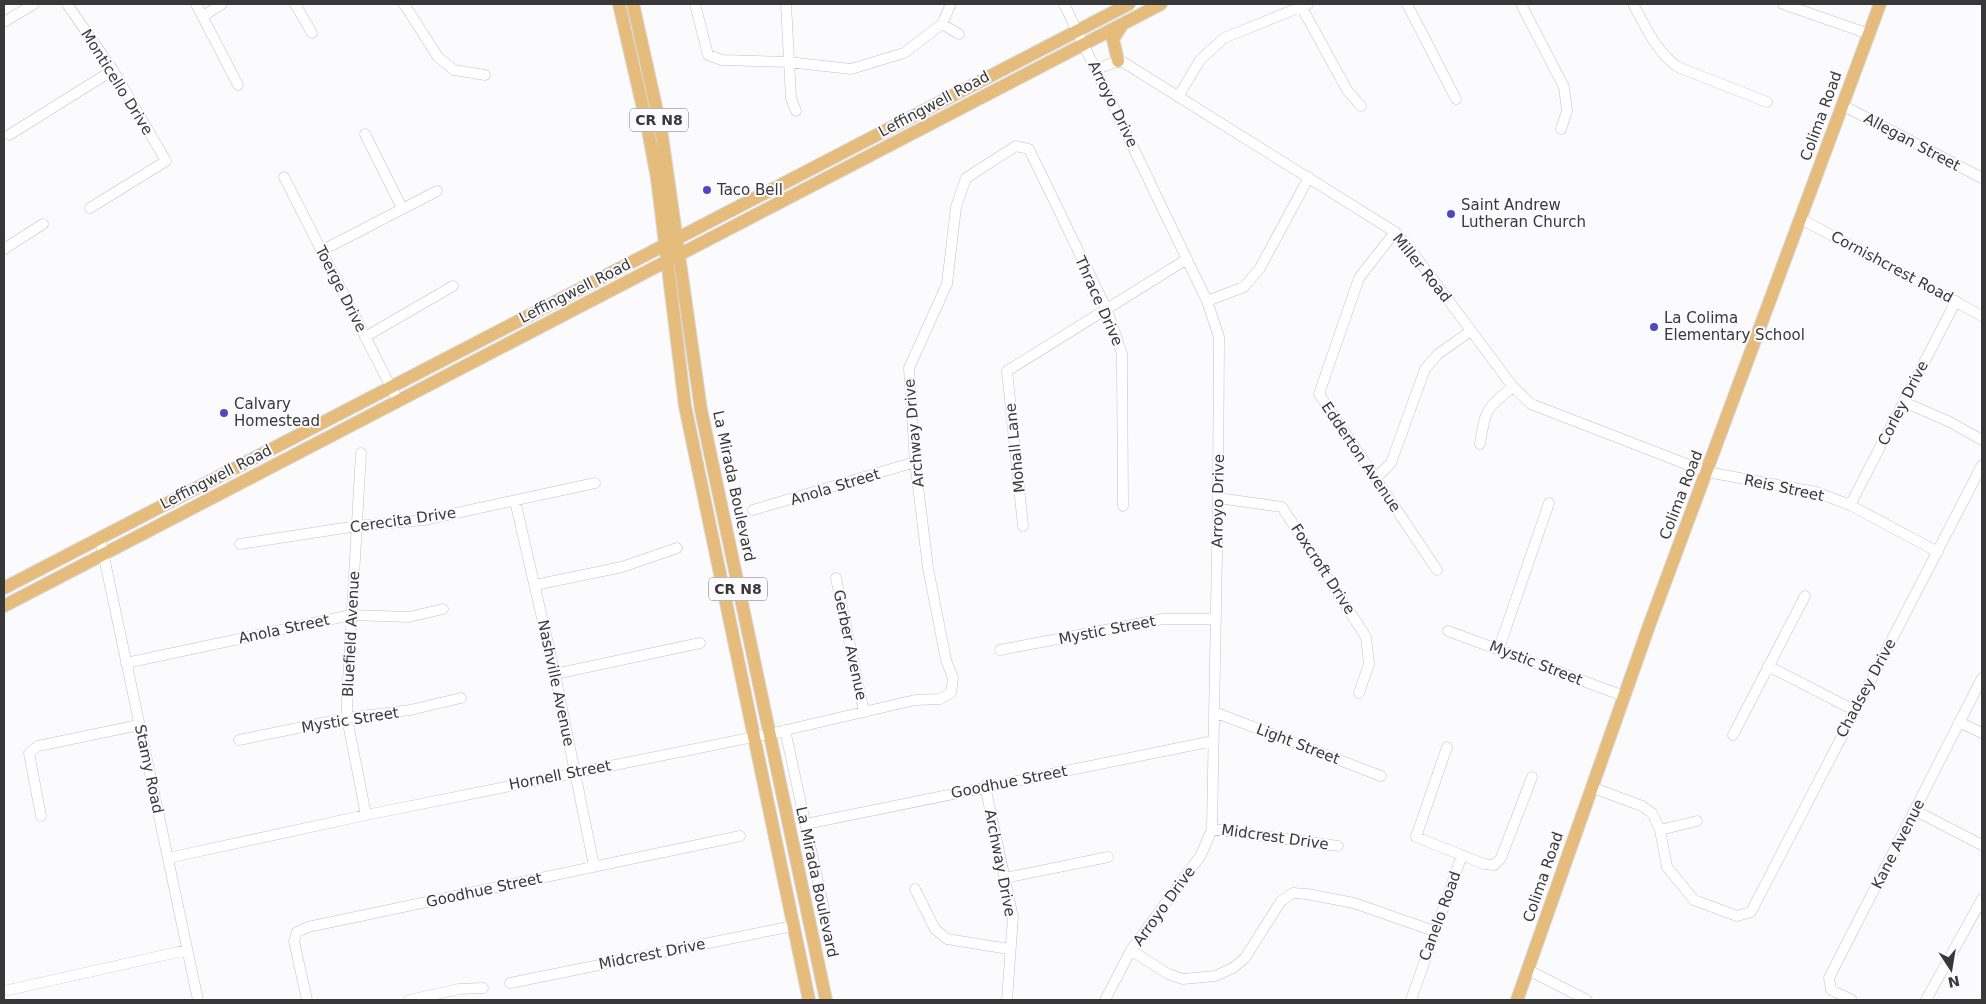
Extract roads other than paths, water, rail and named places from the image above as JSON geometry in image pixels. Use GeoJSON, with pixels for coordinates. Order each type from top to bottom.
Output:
{"type":"FeatureCollection","features":[{"type":"Feature","properties":{"kind":"main road","name":"La Mirada Boulevard"},"geometry":{"type":"LineString","coordinates":[[619,4],[657,178],[685,406],[809,1000]]}},
{"type":"Feature","properties":{"kind":"main road","name":"La Mirada Boulevard"},"geometry":{"type":"LineString","coordinates":[[633,4],[661,128],[701,410],[826,1000]]}},
{"type":"Feature","properties":{"kind":"main road","name":"Leffingwell Road"},"geometry":{"type":"LineString","coordinates":[[4,588],[1129,4]]}},
{"type":"Feature","properties":{"kind":"main road","name":"Leffingwell Road"},"geometry":{"type":"LineString","coordinates":[[4,606],[1162,4]]}},
{"type":"Feature","properties":{"kind":"main road","name":"Colima Road"},"geometry":{"type":"LineString","coordinates":[[1517,1000],[1624,696],[1880,4]]}},
{"type":"Feature","properties":{"kind":"main road"},"geometry":{"type":"LineString","coordinates":[[1118,61],[1113,39],[1123,24]]}},
{"type":"Feature","properties":{"kind":"street"},"geometry":{"type":"LineString","coordinates":[[4,22],[34,4]]}},
{"type":"Feature","properties":{"kind":"street","name":"Monticello Drive"},"geometry":{"type":"LineString","coordinates":[[67,4],[113,70],[166,161],[90,208]]}},
{"type":"Feature","properties":{"kind":"street"},"geometry":{"type":"LineString","coordinates":[[196,4],[238,85]]}},
{"type":"Feature","properties":{"kind":"street"},"geometry":{"type":"LineString","coordinates":[[203,16],[222,4]]}},
{"type":"Feature","properties":{"kind":"street"},"geometry":{"type":"LineString","coordinates":[[295,4],[312,34]]}},
{"type":"Feature","properties":{"kind":"street"},"geometry":{"type":"LineString","coordinates":[[404,4],[438,57],[454,70],[485,75]]}},
{"type":"Feature","properties":{"kind":"street"},"geometry":{"type":"LineString","coordinates":[[695,4],[708,55],[722,60],[788,62],[851,69],[904,53],[942,24],[951,4]]}},
{"type":"Feature","properties":{"kind":"street"},"geometry":{"type":"LineString","coordinates":[[786,4],[791,98],[796,111]]}},
{"type":"Feature","properties":{"kind":"street","name":"Arroyo Drive"},"geometry":{"type":"LineString","coordinates":[[1064,4],[1097,69],[1207,301],[1218,337],[1218,498],[1212,829],[1201,855],[1132,950],[1105,1000]]}},
{"type":"Feature","properties":{"kind":"street"},"geometry":{"type":"LineString","coordinates":[[1407,4],[1456,98]]}},
{"type":"Feature","properties":{"kind":"street"},"geometry":{"type":"LineString","coordinates":[[1521,4],[1564,87],[1567,111],[1560,129]]}},
{"type":"Feature","properties":{"kind":"street"},"geometry":{"type":"LineString","coordinates":[[1634,4],[1654,43],[1666,59],[1678,67],[1767,102]]}},
{"type":"Feature","properties":{"kind":"street"},"geometry":{"type":"LineString","coordinates":[[1783,4],[1868,34]]}},
{"type":"Feature","properties":{"kind":"street"},"geometry":{"type":"LineString","coordinates":[[1178,97],[1200,60],[1224,38],[1305,5],[1348,90],[1360,106]]}},
{"type":"Feature","properties":{"kind":"street"},"geometry":{"type":"LineString","coordinates":[[942,24],[959,34]]}},
{"type":"Feature","properties":{"kind":"street"},"geometry":{"type":"LineString","coordinates":[[1097,69],[1118,61]]}},
{"type":"Feature","properties":{"kind":"street","name":"Miller Road"},"geometry":{"type":"LineString","coordinates":[[1118,61],[1309,177],[1395,232],[1411,250],[1513,387],[1532,404],[1707,472]]}},
{"type":"Feature","properties":{"kind":"street"},"geometry":{"type":"LineString","coordinates":[[9,135],[113,70]]}},
{"type":"Feature","properties":{"kind":"street","name":"Allegan Street"},"geometry":{"type":"LineString","coordinates":[[1842,105],[1982,178]]}},
{"type":"Feature","properties":{"kind":"street"},"geometry":{"type":"LineString","coordinates":[[365,134],[402,208]]}},
{"type":"Feature","properties":{"kind":"street","name":"Thrace Drive"},"geometry":{"type":"LineString","coordinates":[[1016,146],[1029,149],[1106,310],[1122,354],[1123,506]]}},
{"type":"Feature","properties":{"kind":"street","name":"Archway Drive"},"geometry":{"type":"LineString","coordinates":[[951,693],[953,678],[946,660],[928,568],[915,462],[909,368],[947,284],[956,207],[966,178],[1016,146]]}},
{"type":"Feature","properties":{"kind":"street","name":"Toerge Drive"},"geometry":{"type":"LineString","coordinates":[[284,177],[398,401]]}},
{"type":"Feature","properties":{"kind":"street"},"geometry":{"type":"LineString","coordinates":[[1207,301],[1244,287],[1260,268],[1309,177]]}},
{"type":"Feature","properties":{"kind":"street"},"geometry":{"type":"LineString","coordinates":[[322,251],[437,190]]}},
{"type":"Feature","properties":{"kind":"street","name":"Cornishcrest Road"},"geometry":{"type":"LineString","coordinates":[[1801,219],[1982,316]]}},
{"type":"Feature","properties":{"kind":"street"},"geometry":{"type":"LineString","coordinates":[[4,249],[43,224]]}},
{"type":"Feature","properties":{"kind":"street","name":"Edderton Avenue"},"geometry":{"type":"LineString","coordinates":[[1395,232],[1359,278],[1319,394],[1437,570]]}},
{"type":"Feature","properties":{"kind":"street"},"geometry":{"type":"LineString","coordinates":[[1106,310],[1187,259]]}},
{"type":"Feature","properties":{"kind":"street"},"geometry":{"type":"LineString","coordinates":[[365,337],[453,286]]}},
{"type":"Feature","properties":{"kind":"street","name":"Corley Drive"},"geometry":{"type":"LineString","coordinates":[[1850,505],[1956,301]]}},
{"type":"Feature","properties":{"kind":"street","name":"Mohall Lane"},"geometry":{"type":"LineString","coordinates":[[1023,526],[1007,371],[1106,310]]}},
{"type":"Feature","properties":{"kind":"street"},"geometry":{"type":"LineString","coordinates":[[1376,478],[1391,463],[1425,369],[1438,354],[1471,330]]}},
{"type":"Feature","properties":{"kind":"street"},"geometry":{"type":"LineString","coordinates":[[1480,444],[1484,418],[1489,406],[1513,387]]}},
{"type":"Feature","properties":{"kind":"street"},"geometry":{"type":"LineString","coordinates":[[1904,402],[1950,422],[1982,440]]}},
{"type":"Feature","properties":{"kind":"street","name":"Bluefield Avenue"},"geometry":{"type":"LineString","coordinates":[[361,453],[347,718],[366,815]]}},
{"type":"Feature","properties":{"kind":"street","name":"Anola Street"},"geometry":{"type":"LineString","coordinates":[[753,510],[915,462]]}},
{"type":"Feature","properties":{"kind":"street","name":"Chadsey Drive"},"geometry":{"type":"LineString","coordinates":[[1660,830],[1667,867],[1694,900],[1737,916],[1751,912],[1982,465]]}},
{"type":"Feature","properties":{"kind":"street","name":"Reis Street"},"geometry":{"type":"LineString","coordinates":[[1707,472],[1816,492],[1850,505],[1938,552]]}},
{"type":"Feature","properties":{"kind":"street","name":"Cerecita Drive"},"geometry":{"type":"LineString","coordinates":[[240,544],[357,526],[424,520],[595,483]]}},
{"type":"Feature","properties":{"kind":"street","name":"Foxcroft Drive"},"geometry":{"type":"LineString","coordinates":[[1218,498],[1282,508],[1366,637],[1369,664],[1359,693]]}},
{"type":"Feature","properties":{"kind":"street","name":"Nashville Avenue"},"geometry":{"type":"LineString","coordinates":[[514,501],[555,674],[594,866]]}},
{"type":"Feature","properties":{"kind":"street"},"geometry":{"type":"LineString","coordinates":[[1498,648],[1549,503]]}},
{"type":"Feature","properties":{"kind":"street","name":"Stamy Road"},"geometry":{"type":"LineString","coordinates":[[100,538],[198,1000]]}},
{"type":"Feature","properties":{"kind":"street"},"geometry":{"type":"LineString","coordinates":[[535,585],[622,567],[677,548]]}},
{"type":"Feature","properties":{"kind":"street","name":"Gerber Avenue"},"geometry":{"type":"LineString","coordinates":[[836,578],[864,712]]}},
{"type":"Feature","properties":{"kind":"street"},"geometry":{"type":"LineString","coordinates":[[1733,736],[1805,596]]}},
{"type":"Feature","properties":{"kind":"street","name":"Anola Street"},"geometry":{"type":"LineString","coordinates":[[126,663],[351,615],[409,617],[443,609]]}},
{"type":"Feature","properties":{"kind":"street","name":"Mystic Street"},"geometry":{"type":"LineString","coordinates":[[1000,650],[1163,618],[1215,619]]}},
{"type":"Feature","properties":{"kind":"street","name":"Mystic Street"},"geometry":{"type":"LineString","coordinates":[[1448,631],[1624,696]]}},
{"type":"Feature","properties":{"kind":"street"},"geometry":{"type":"LineString","coordinates":[[555,674],[700,643]]}},
{"type":"Feature","properties":{"kind":"street"},"geometry":{"type":"LineString","coordinates":[[1768,666],[1854,710]]}},
{"type":"Feature","properties":{"kind":"street","name":"Kane Avenue"},"geometry":{"type":"LineString","coordinates":[[1852,1000],[1831,990],[1829,978],[1916,811],[1982,678]]}},
{"type":"Feature","properties":{"kind":"street","name":"Hornell Street"},"geometry":{"type":"LineString","coordinates":[[168,858],[574,772],[769,734],[915,700],[940,699],[951,693]]}},
{"type":"Feature","properties":{"kind":"street","name":"Mystic Street"},"geometry":{"type":"LineString","coordinates":[[239,740],[347,718],[410,710],[461,698]]}},
{"type":"Feature","properties":{"kind":"street","name":"Light Street"},"geometry":{"type":"LineString","coordinates":[[1214,712],[1381,776]]}},
{"type":"Feature","properties":{"kind":"street"},"geometry":{"type":"LineString","coordinates":[[1959,722],[1982,733]]}},
{"type":"Feature","properties":{"kind":"street"},"geometry":{"type":"LineString","coordinates":[[41,816],[29,754],[38,746],[140,725]]}},
{"type":"Feature","properties":{"kind":"street","name":"La Mirada Boulevard"},"geometry":{"type":"LineString","coordinates":[[786,730],[825,914]]}},
{"type":"Feature","properties":{"kind":"street","name":"Goodhue Street"},"geometry":{"type":"LineString","coordinates":[[806,824],[1213,741]]}},
{"type":"Feature","properties":{"kind":"street","name":"Canelo Road"},"geometry":{"type":"LineString","coordinates":[[1411,1000],[1462,855],[1416,837],[1447,747]]}},
{"type":"Feature","properties":{"kind":"street"},"geometry":{"type":"LineString","coordinates":[[1462,855],[1484,864],[1494,865],[1500,858],[1532,777]]}},
{"type":"Feature","properties":{"kind":"street","name":"Archway Drive"},"geometry":{"type":"LineString","coordinates":[[986,786],[1013,917],[1009,949],[1007,1000]]}},
{"type":"Feature","properties":{"kind":"street"},"geometry":{"type":"LineString","coordinates":[[1591,787],[1642,806],[1652,813],[1660,830],[1697,822]]}},
{"type":"Feature","properties":{"kind":"street"},"geometry":{"type":"LineString","coordinates":[[1916,811],[1982,845]]}},
{"type":"Feature","properties":{"kind":"street","name":"Midcrest Drive"},"geometry":{"type":"LineString","coordinates":[[1212,829],[1338,846]]}},
{"type":"Feature","properties":{"kind":"street","name":"Goodhue Street"},"geometry":{"type":"LineString","coordinates":[[306,1000],[294,941],[297,932],[308,927],[740,836]]}},
{"type":"Feature","properties":{"kind":"street"},"geometry":{"type":"LineString","coordinates":[[1005,878],[1108,857]]}},
{"type":"Feature","properties":{"kind":"street"},"geometry":{"type":"LineString","coordinates":[[915,889],[934,929],[947,940],[1009,949]]}},
{"type":"Feature","properties":{"kind":"street"},"geometry":{"type":"LineString","coordinates":[[1132,950],[1168,974],[1183,979],[1215,976],[1233,968],[1245,958],[1281,901],[1293,894],[1307,894],[1354,903],[1434,931]]}},
{"type":"Feature","properties":{"kind":"street"},"geometry":{"type":"LineString","coordinates":[[1926,1000],[1982,899]]}},
{"type":"Feature","properties":{"kind":"street","name":"Midcrest Drive"},"geometry":{"type":"LineString","coordinates":[[510,983],[793,926]]}},
{"type":"Feature","properties":{"kind":"street"},"geometry":{"type":"LineString","coordinates":[[4,991],[187,950]]}},
{"type":"Feature","properties":{"kind":"street"},"geometry":{"type":"LineString","coordinates":[[1528,970],[1587,1000]]}},
{"type":"Feature","properties":{"kind":"street"},"geometry":{"type":"LineString","coordinates":[[408,1000],[459,989],[482,988]]}},
{"type":"Feature","properties":{"kind":"place","name":"Taco Bell"},"geometry":{"type":"Point","coordinates":[707,190]}},
{"type":"Feature","properties":{"kind":"place","name":"Saint Andrew Lutheran Church"},"geometry":{"type":"Point","coordinates":[1451,214]}},
{"type":"Feature","properties":{"kind":"place","name":"La Colima Elementary School"},"geometry":{"type":"Point","coordinates":[1654,327]}},
{"type":"Feature","properties":{"kind":"place","name":"Calvary Homestead"},"geometry":{"type":"Point","coordinates":[224,413]}}]}
